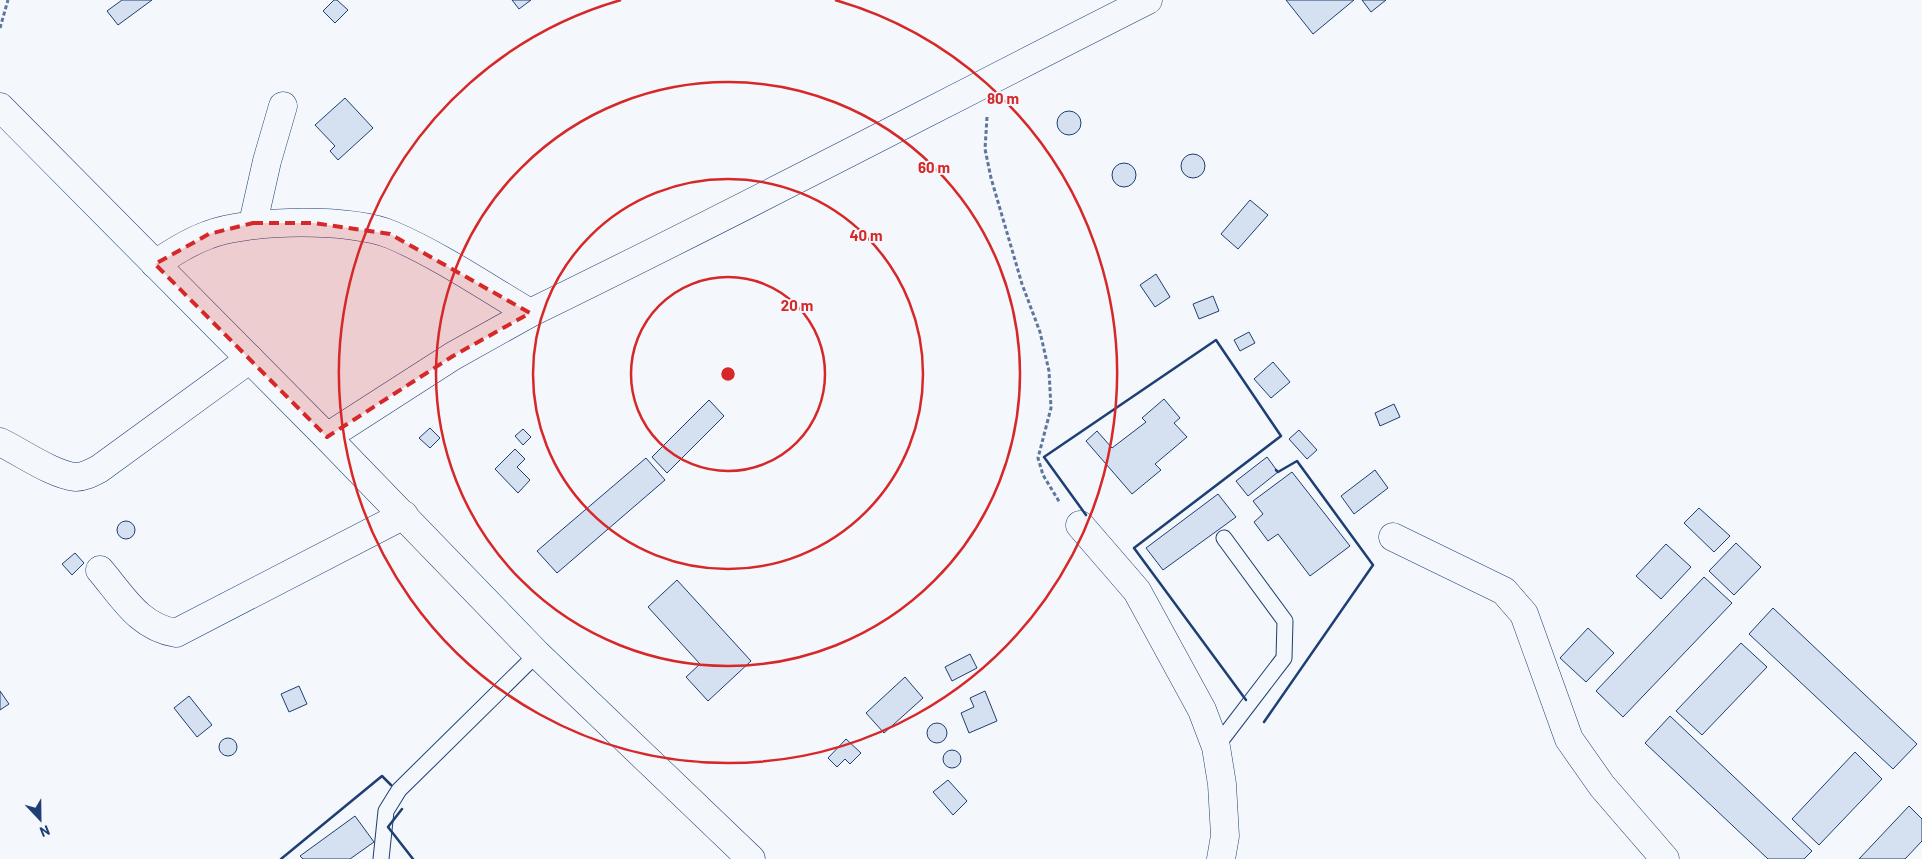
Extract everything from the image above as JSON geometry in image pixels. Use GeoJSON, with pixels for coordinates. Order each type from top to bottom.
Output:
{"type":"FeatureCollection","features":[{"type":"Feature","properties":{"kind":"street"},"geometry":{"type":"LineString","coordinates":[[327,437],[453,356],[530,313],[700,231],[1001,74],[1148,0]]}},
{"type":"Feature","properties":{"kind":"street"},"geometry":{"type":"LineString","coordinates":[[253,223],[267,162],[283,106]]}},
{"type":"Feature","properties":{"kind":"street"},"geometry":{"type":"LineString","coordinates":[[0,107],[404,515],[537,654],[750,859]]}},
{"type":"Feature","properties":{"kind":"street"},"geometry":{"type":"LineString","coordinates":[[155,264],[180,248],[209,234],[253,223],[314,223],[352,227],[390,234],[530,313]]}},
{"type":"Feature","properties":{"kind":"street"},"geometry":{"type":"LineString","coordinates":[[0,442],[60,472],[76,476],[86,475],[98,469],[250,359]]}},
{"type":"Feature","properties":{"kind":"street"},"geometry":{"type":"LineString","coordinates":[[100,570],[143,620],[160,630],[176,633],[404,515]]}},
{"type":"Feature","properties":{"kind":"street"},"geometry":{"type":"LineString","coordinates":[[1080,525],[1137,591],[1202,710],[1216,747],[1222,784],[1225,836],[1221,859]]}},
{"type":"Feature","properties":{"kind":"street"},"geometry":{"type":"LineString","coordinates":[[1393,536],[1504,591],[1524,614],[1551,684],[1569,739],[1602,786],[1665,859]]}},
{"type":"Feature","properties":{"kind":"lane"},"geometry":{"type":"LineString","coordinates":[[1216,747],[1284,658],[1285,621],[1224,538]]}},
{"type":"Feature","properties":{"kind":"lane"},"geometry":{"type":"LineString","coordinates":[[381,859],[386,811],[398,790],[537,654]]}},
{"type":"Feature","properties":{"kind":"path"},"geometry":{"type":"LineString","coordinates":[[0,28],[8,0]]}},
{"type":"Feature","properties":{"kind":"path"},"geometry":{"type":"LineString","coordinates":[[1001,74],[988,110],[985,127],[985,149],[1022,284],[1040,332],[1049,370],[1051,408],[1040,441],[1038,458],[1052,492],[1080,525]]}},
{"type":"Feature","properties":{"kind":"highlighted area"},"geometry":{"type":"Polygon","coordinates":[[[253,223],[314,223],[390,234],[530,313],[453,356],[327,437],[155,264],[209,234],[253,223]]]}},
{"type":"Feature","properties":{"kind":"building"},"geometry":{"type":"Polygon","coordinates":[[[122,0],[152,0],[118,25],[107,11],[122,0]]]}},
{"type":"Feature","properties":{"kind":"building"},"geometry":{"type":"Polygon","coordinates":[[[334,0],[337,0],[348,10],[335,23],[323,11],[334,0]]]}},
{"type":"Feature","properties":{"kind":"building"},"geometry":{"type":"Polygon","coordinates":[[[512,0],[531,0],[519,9],[512,0]]]}},
{"type":"Feature","properties":{"kind":"building"},"geometry":{"type":"Polygon","coordinates":[[[1286,0],[1354,0],[1313,34],[1286,0]]]}},
{"type":"Feature","properties":{"kind":"building"},"geometry":{"type":"Polygon","coordinates":[[[1362,0],[1386,0],[1371,12],[1362,0]]]}},
{"type":"Feature","properties":{"kind":"building"},"geometry":{"type":"Polygon","coordinates":[[[345,98],[373,128],[338,160],[330,151],[335,146],[315,125],[345,98]]]}},
{"type":"Feature","properties":{"kind":"building"},"geometry":{"type":"Polygon","coordinates":[[[1069,111],[1074,112],[1080,118],[1080,128],[1074,134],[1069,135],[1064,134],[1058,128],[1057,123],[1058,118],[1064,112],[1069,111]]]}},
{"type":"Feature","properties":{"kind":"building"},"geometry":{"type":"Polygon","coordinates":[[[1193,154],[1198,155],[1204,161],[1204,171],[1198,177],[1193,178],[1188,177],[1182,171],[1181,166],[1182,161],[1188,155],[1193,154]]]}},
{"type":"Feature","properties":{"kind":"building"},"geometry":{"type":"Polygon","coordinates":[[[1124,163],[1129,164],[1135,170],[1135,180],[1129,186],[1124,187],[1119,186],[1113,180],[1112,175],[1113,170],[1119,164],[1124,163]]]}},
{"type":"Feature","properties":{"kind":"building"},"geometry":{"type":"Polygon","coordinates":[[[1250,200],[1268,215],[1238,249],[1221,234],[1250,200]]]}},
{"type":"Feature","properties":{"kind":"building"},"geometry":{"type":"Polygon","coordinates":[[[1156,274],[1170,297],[1155,307],[1140,285],[1156,274]]]}},
{"type":"Feature","properties":{"kind":"building"},"geometry":{"type":"Polygon","coordinates":[[[1213,296],[1219,311],[1199,319],[1193,304],[1213,296]]]}},
{"type":"Feature","properties":{"kind":"building"},"geometry":{"type":"Polygon","coordinates":[[[1249,332],[1255,343],[1240,351],[1234,340],[1249,332]]]}},
{"type":"Feature","properties":{"kind":"building"},"geometry":{"type":"Polygon","coordinates":[[[1273,362],[1290,382],[1271,398],[1254,379],[1273,362]]]}},
{"type":"Feature","properties":{"kind":"building"},"geometry":{"type":"Polygon","coordinates":[[[1164,399],[1180,418],[1174,423],[1187,437],[1155,464],[1161,470],[1132,494],[1086,441],[1097,431],[1112,448],[1146,422],[1142,418],[1164,399]]]}},
{"type":"Feature","properties":{"kind":"building"},"geometry":{"type":"Polygon","coordinates":[[[709,400],[724,416],[667,473],[652,457],[709,400]]]}},
{"type":"Feature","properties":{"kind":"building"},"geometry":{"type":"Polygon","coordinates":[[[1394,404],[1400,417],[1380,426],[1375,413],[1394,404]]]}},
{"type":"Feature","properties":{"kind":"building"},"geometry":{"type":"Polygon","coordinates":[[[430,428],[440,438],[430,448],[419,438],[430,428]]]}},
{"type":"Feature","properties":{"kind":"building"},"geometry":{"type":"Polygon","coordinates":[[[523,429],[531,437],[523,445],[515,436],[523,429]]]}},
{"type":"Feature","properties":{"kind":"building"},"geometry":{"type":"Polygon","coordinates":[[[1299,430],[1317,450],[1307,459],[1289,439],[1299,430]]]}},
{"type":"Feature","properties":{"kind":"building"},"geometry":{"type":"Polygon","coordinates":[[[515,449],[525,459],[517,467],[530,480],[518,493],[495,469],[515,449]]]}},
{"type":"Feature","properties":{"kind":"building"},"geometry":{"type":"Polygon","coordinates":[[[1267,457],[1278,472],[1248,496],[1236,481],[1267,457]]]}},
{"type":"Feature","properties":{"kind":"building"},"geometry":{"type":"Polygon","coordinates":[[[646,458],[665,480],[557,573],[537,551],[646,458]]]}},
{"type":"Feature","properties":{"kind":"building"},"geometry":{"type":"Polygon","coordinates":[[[1375,470],[1388,488],[1354,514],[1341,496],[1375,470]]]}},
{"type":"Feature","properties":{"kind":"building"},"geometry":{"type":"Polygon","coordinates":[[[1292,472],[1350,546],[1310,576],[1278,534],[1268,541],[1254,522],[1263,514],[1253,501],[1292,472]]]}},
{"type":"Feature","properties":{"kind":"building"},"geometry":{"type":"Polygon","coordinates":[[[1218,494],[1236,517],[1163,570],[1146,548],[1218,494]]]}},
{"type":"Feature","properties":{"kind":"building"},"geometry":{"type":"Polygon","coordinates":[[[1699,508],[1730,536],[1714,552],[1684,523],[1699,508]]]}},
{"type":"Feature","properties":{"kind":"building"},"geometry":{"type":"Polygon","coordinates":[[[122,521],[130,521],[135,526],[133,537],[122,539],[117,534],[117,526],[122,521]]]}},
{"type":"Feature","properties":{"kind":"building"},"geometry":{"type":"Polygon","coordinates":[[[1736,543],[1761,567],[1734,595],[1709,571],[1736,543]]]}},
{"type":"Feature","properties":{"kind":"building"},"geometry":{"type":"Polygon","coordinates":[[[1666,544],[1691,567],[1661,599],[1636,576],[1666,544]]]}},
{"type":"Feature","properties":{"kind":"building"},"geometry":{"type":"Polygon","coordinates":[[[75,553],[84,563],[72,575],[62,564],[75,553]]]}},
{"type":"Feature","properties":{"kind":"building"},"geometry":{"type":"Polygon","coordinates":[[[1704,577],[1732,603],[1623,717],[1596,691],[1704,577]]]}},
{"type":"Feature","properties":{"kind":"building"},"geometry":{"type":"Polygon","coordinates":[[[677,580],[751,661],[708,701],[686,677],[700,664],[648,607],[677,580]]]}},
{"type":"Feature","properties":{"kind":"building"},"geometry":{"type":"Polygon","coordinates":[[[1773,608],[1917,744],[1893,769],[1749,634],[1773,608]]]}},
{"type":"Feature","properties":{"kind":"building"},"geometry":{"type":"Polygon","coordinates":[[[1588,628],[1614,653],[1586,682],[1560,658],[1588,628]]]}},
{"type":"Feature","properties":{"kind":"building"},"geometry":{"type":"Polygon","coordinates":[[[1741,643],[1767,667],[1702,735],[1676,711],[1741,643]]]}},
{"type":"Feature","properties":{"kind":"building"},"geometry":{"type":"Polygon","coordinates":[[[970,654],[977,668],[952,681],[945,667],[970,654]]]}},
{"type":"Feature","properties":{"kind":"building"},"geometry":{"type":"Polygon","coordinates":[[[905,677],[923,698],[884,733],[866,713],[905,677]]]}},
{"type":"Feature","properties":{"kind":"building"},"geometry":{"type":"Polygon","coordinates":[[[299,686],[307,704],[289,712],[281,694],[299,686]]]}},
{"type":"Feature","properties":{"kind":"building"},"geometry":{"type":"Polygon","coordinates":[[[0,691],[9,704],[0,710],[0,691]]]}},
{"type":"Feature","properties":{"kind":"building"},"geometry":{"type":"Polygon","coordinates":[[[985,691],[997,721],[969,733],[961,713],[974,707],[970,698],[985,691]]]}},
{"type":"Feature","properties":{"kind":"building"},"geometry":{"type":"Polygon","coordinates":[[[189,696],[212,725],[197,737],[174,708],[189,696]]]}},
{"type":"Feature","properties":{"kind":"building"},"geometry":{"type":"Polygon","coordinates":[[[1670,716],[1812,851],[1804,859],[1768,859],[1645,743],[1670,716]]]}},
{"type":"Feature","properties":{"kind":"building"},"geometry":{"type":"Polygon","coordinates":[[[937,723],[944,726],[947,733],[944,740],[937,743],[930,740],[927,733],[930,726],[937,723]]]}},
{"type":"Feature","properties":{"kind":"building"},"geometry":{"type":"Polygon","coordinates":[[[228,738],[234,741],[237,747],[234,753],[228,756],[222,753],[219,747],[222,741],[228,738]]]}},
{"type":"Feature","properties":{"kind":"building"},"geometry":{"type":"Polygon","coordinates":[[[846,739],[861,753],[850,764],[845,759],[837,767],[828,758],[846,739]]]}},
{"type":"Feature","properties":{"kind":"building"},"geometry":{"type":"Polygon","coordinates":[[[952,750],[958,753],[961,759],[958,765],[952,768],[946,765],[943,759],[946,753],[952,750]]]}},
{"type":"Feature","properties":{"kind":"building"},"geometry":{"type":"Polygon","coordinates":[[[1855,752],[1882,779],[1819,845],[1792,819],[1855,752]]]}},
{"type":"Feature","properties":{"kind":"building"},"geometry":{"type":"Polygon","coordinates":[[[948,780],[967,801],[953,815],[933,792],[948,780]]]}},
{"type":"Feature","properties":{"kind":"building"},"geometry":{"type":"Polygon","coordinates":[[[1909,806],[1922,819],[1922,841],[1905,859],[1859,859],[1909,806]]]}},
{"type":"Feature","properties":{"kind":"building"},"geometry":{"type":"Polygon","coordinates":[[[355,816],[374,842],[350,859],[303,859],[300,856],[355,816]]]}},
{"type":"Feature","properties":{"kind":"wall"},"geometry":{"type":"LineString","coordinates":[[1086,515],[1044,457],[1216,340],[1281,436],[1134,548],[1246,700]]}},
{"type":"Feature","properties":{"kind":"wall"},"geometry":{"type":"LineString","coordinates":[[1264,722],[1373,565],[1297,461],[1278,472],[1276,470]]}},
{"type":"Feature","properties":{"kind":"wall"},"geometry":{"type":"LineString","coordinates":[[281,859],[382,776],[391,785]]}},
{"type":"Feature","properties":{"kind":"wall"},"geometry":{"type":"LineString","coordinates":[[402,809],[388,827],[413,859]]}}]}
